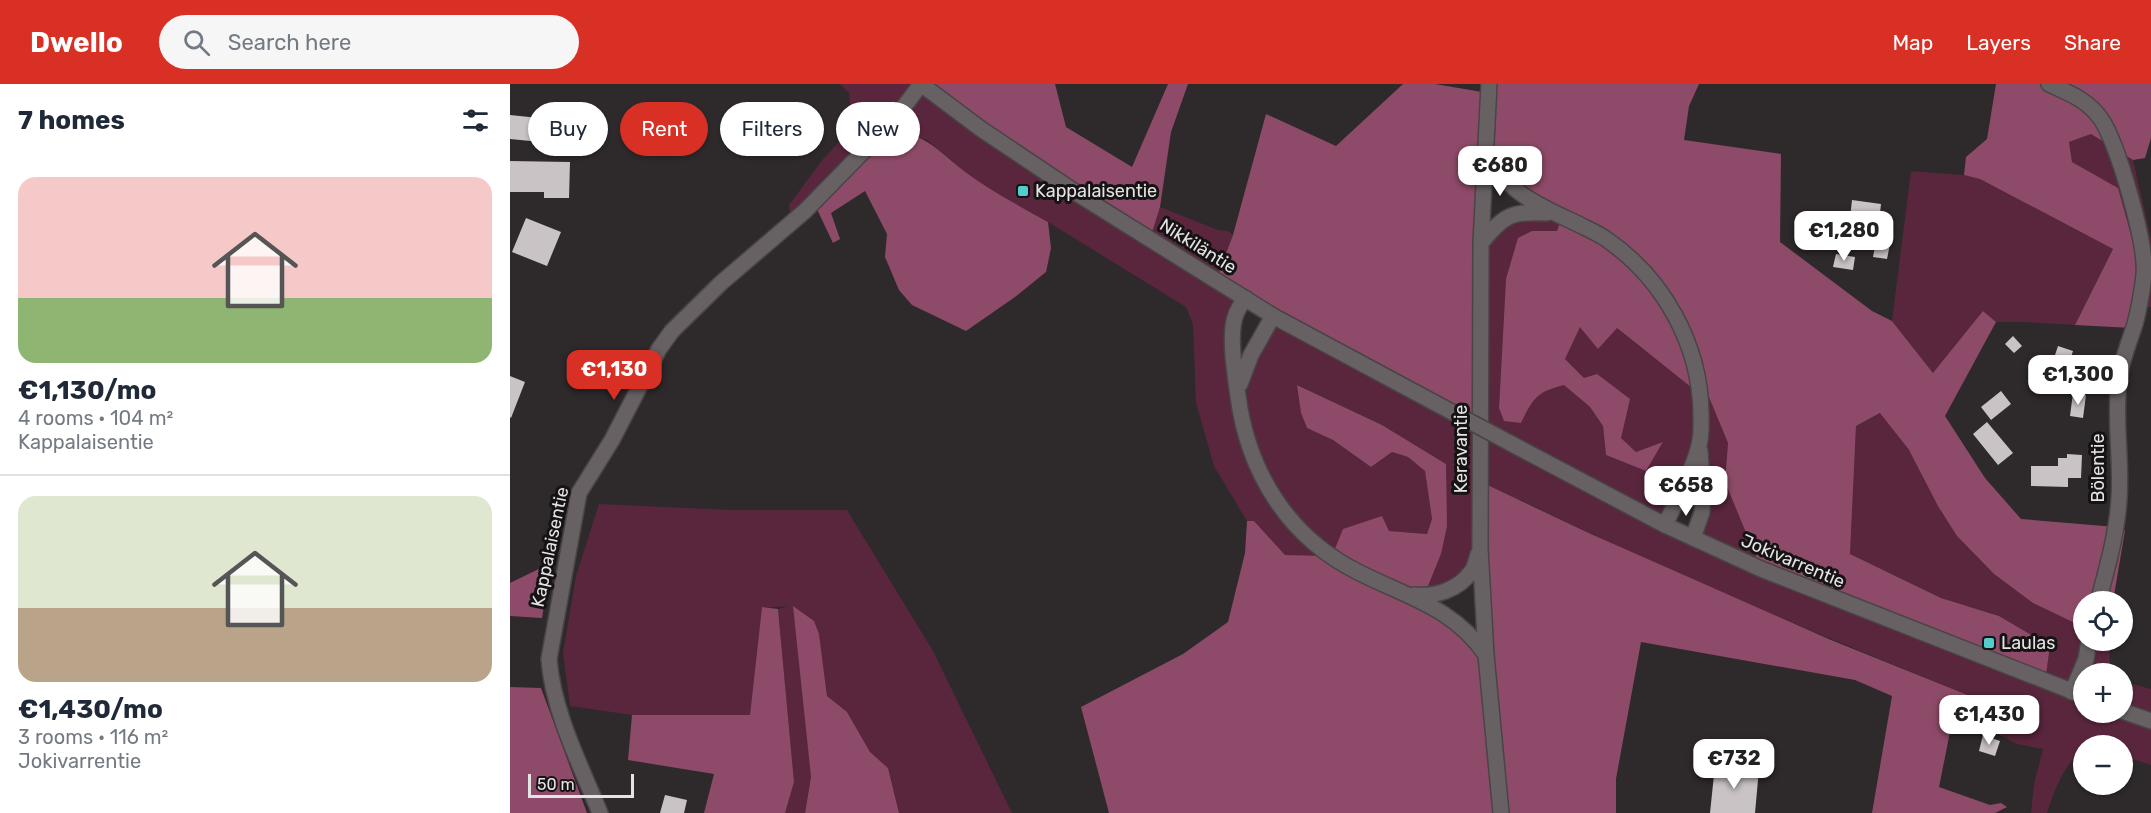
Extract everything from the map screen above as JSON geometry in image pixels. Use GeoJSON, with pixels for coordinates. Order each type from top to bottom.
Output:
{"type":"FeatureCollection","features":[{"type":"Feature","properties":{"kind":"street","name":"Nikkiläntie"},"geometry":{"type":"LineString","coordinates":[[921,84],[981,129],[1084,198],[1273,316],[1435,403]]}},
{"type":"Feature","properties":{"kind":"street","name":"Kappalaisentie"},"geometry":{"type":"LineString","coordinates":[[600,813],[567,732],[550,678],[549,659],[579,493],[612,440],[659,350],[672,331],[721,283],[805,211],[894,120],[921,84]]}},
{"type":"Feature","properties":{"kind":"street","name":"Keravantie"},"geometry":{"type":"LineString","coordinates":[[1489,84],[1481,243],[1480,548],[1486,655],[1501,813]]}},
{"type":"Feature","properties":{"kind":"street","name":"Bölentie"},"geometry":{"type":"LineString","coordinates":[[2049,84],[2081,99],[2101,119],[2111,138],[2141,240],[2144,273],[2139,308],[2119,379],[2117,399],[2119,497],[2116,526],[2101,591]]}},
{"type":"Feature","properties":{"kind":"street"},"geometry":{"type":"LineString","coordinates":[[1485,149],[1500,175],[1516,191],[1554,213],[1606,238],[1631,259],[1659,289],[1681,326],[1694,362],[1701,395],[1699,445],[1703,496],[1702,512],[1693,538]]}},
{"type":"Feature","properties":{"kind":"street"},"geometry":{"type":"LineString","coordinates":[[1481,243],[1505,218],[1521,212],[1554,213]]}},
{"type":"Feature","properties":{"kind":"street"},"geometry":{"type":"LineString","coordinates":[[1245,298],[1236,315],[1234,327],[1237,392],[1248,444],[1258,471],[1274,499],[1309,538],[1340,561],[1356,571],[1425,602],[1467,631],[1486,655]]}},
{"type":"Feature","properties":{"kind":"street"},"geometry":{"type":"LineString","coordinates":[[1237,392],[1244,369],[1273,316]]}},
{"type":"Feature","properties":{"kind":"street","name":"Jokivarrentie"},"geometry":{"type":"LineString","coordinates":[[1435,403],[1693,538],[1818,593],[2073,692]]}},
{"type":"Feature","properties":{"kind":"street"},"geometry":{"type":"LineString","coordinates":[[1665,525],[1699,445]]}},
{"type":"Feature","properties":{"kind":"street"},"geometry":{"type":"LineString","coordinates":[[1407,594],[1424,596],[1456,587],[1472,572],[1480,548]]}},
{"type":"Feature","properties":{"kind":"street"},"geometry":{"type":"LineString","coordinates":[[2133,715],[2151,721]]}},
{"type":"Feature","properties":{"kind":"shaded area"},"geometry":{"type":"Polygon","coordinates":[[[840,84],[921,84],[1150,238],[1160,207],[1218,230],[1228,231],[1233,235],[1216,280],[1245,298],[1236,315],[1236,390],[1273,316],[1477,425],[1481,446],[1496,435],[1481,420],[1481,243],[1505,218],[1562,216],[1557,232],[1532,231],[1506,279],[1499,408],[1504,420],[1521,423],[1536,397],[1547,390],[1564,385],[1590,407],[1603,426],[1606,455],[1646,471],[1663,443],[1636,452],[1621,438],[1584,378],[1565,359],[1580,326],[1617,328],[1648,353],[1694,362],[1728,443],[1725,482],[1761,569],[2045,681],[2050,646],[1999,616],[1941,598],[1850,554],[1856,426],[1881,413],[1913,456],[1957,536],[1994,574],[2033,603],[2073,622],[2073,651],[2109,651],[2110,663],[2073,663],[2073,723],[2133,723],[2133,684],[2151,689],[2151,765],[2133,759],[2133,735],[2073,735],[2073,759],[2062,775],[2047,813],[2031,813],[2034,784],[2043,749],[2017,744],[1980,725],[1990,704],[1695,581],[1521,500],[1472,572],[1424,596],[1441,554],[1446,464],[1382,425],[1298,385],[1301,413],[1307,428],[1333,440],[1371,467],[1392,452],[1408,457],[1425,471],[1432,520],[1427,534],[1389,531],[1382,517],[1332,556],[1285,555],[1254,521],[1247,521],[1214,466],[1196,403],[1193,324],[1186,307],[1048,222],[999,196],[927,140],[920,138],[920,102],[850,102],[849,93],[840,84]],[[1701,460],[1665,525],[1692,538],[1701,460]]]}},
{"type":"Feature","properties":{"kind":"shaded area"},"geometry":{"type":"Polygon","coordinates":[[[921,84],[1055,84],[1066,127],[1132,167],[1168,84],[1188,84],[1171,132],[1160,207],[1150,239],[921,84]]]}},
{"type":"Feature","properties":{"kind":"shaded area"},"geometry":{"type":"Polygon","coordinates":[[[1403,84],[1435,84],[1488,93],[1489,84],[1699,84],[1689,106],[1684,140],[1781,154],[1780,242],[1872,311],[1892,321],[1933,373],[1983,311],[1996,322],[1945,416],[1985,478],[2021,519],[2116,527],[2125,531],[2115,591],[2073,591],[2073,622],[2033,603],[1994,574],[1957,536],[1938,506],[1909,450],[1880,413],[1856,426],[1850,554],[1941,598],[1999,616],[2050,646],[2045,682],[1761,569],[1725,482],[1728,443],[1696,366],[1701,395],[1617,328],[1598,349],[1580,327],[1565,359],[1584,378],[1597,374],[1630,399],[1621,438],[1636,452],[1663,442],[1646,471],[1606,455],[1603,426],[1590,407],[1564,385],[1536,398],[1521,423],[1504,421],[1499,408],[1506,279],[1518,238],[1532,231],[1557,231],[1562,217],[1533,202],[1485,150],[1481,420],[1216,280],[1233,235],[1266,114],[1336,146],[1403,84]]]}},
{"type":"Feature","properties":{"kind":"shaded area"},"geometry":{"type":"Polygon","coordinates":[[[1996,84],[2151,84],[2151,138],[2145,158],[2133,160],[2091,134],[2069,142],[2072,162],[2118,188],[2134,246],[2139,308],[2132,328],[2075,325],[2113,249],[1980,179],[1964,175],[1966,157],[1987,139],[1996,84]]]}},
{"type":"Feature","properties":{"kind":"shaded area"},"geometry":{"type":"Polygon","coordinates":[[[2091,134],[2133,160],[2151,239],[2151,307],[2139,308],[2118,188],[2072,162],[2069,142],[2091,134]]]}},
{"type":"Feature","properties":{"kind":"shaded area"},"geometry":{"type":"Polygon","coordinates":[[[920,138],[984,185],[1048,222],[1051,248],[1046,272],[966,331],[912,305],[899,290],[885,257],[887,234],[865,191],[831,213],[840,239],[833,243],[815,205],[866,156],[920,156],[920,138]]]}},
{"type":"Feature","properties":{"kind":"shaded area"},"geometry":{"type":"Polygon","coordinates":[[[836,145],[836,156],[892,156],[791,224],[789,205],[836,145]]]}},
{"type":"Feature","properties":{"kind":"shaded area"},"geometry":{"type":"Polygon","coordinates":[[[1911,171],[1964,175],[1980,179],[2113,249],[2075,325],[1996,322],[1983,311],[1934,374],[1892,321],[1911,171]]]}},
{"type":"Feature","properties":{"kind":"shaded area"},"geometry":{"type":"Polygon","coordinates":[[[1297,385],[1382,425],[1446,464],[1447,526],[1441,554],[1424,596],[1485,654],[1481,482],[1591,534],[1831,640],[1990,704],[1980,725],[1951,727],[1939,787],[1990,805],[2001,803],[2007,807],[1995,813],[1872,813],[1892,696],[1855,680],[1641,642],[1616,779],[1616,813],[1109,813],[1081,707],[1183,654],[1228,622],[1245,553],[1247,521],[1254,521],[1285,555],[1332,556],[1343,529],[1382,516],[1389,531],[1427,534],[1432,519],[1425,471],[1408,457],[1392,452],[1371,467],[1333,440],[1307,428],[1301,413],[1297,385]]]}},
{"type":"Feature","properties":{"kind":"shaded area"},"geometry":{"type":"Polygon","coordinates":[[[599,504],[731,510],[847,510],[933,651],[1012,813],[899,813],[888,768],[870,752],[847,712],[827,696],[819,635],[794,607],[811,777],[805,813],[785,813],[794,782],[778,609],[788,606],[762,608],[750,715],[632,715],[570,706],[563,653],[576,576],[599,504]]]}},
{"type":"Feature","properties":{"kind":"shaded area"},"geometry":{"type":"Polygon","coordinates":[[[551,563],[542,618],[510,616],[510,583],[551,563]]]}},
{"type":"Feature","properties":{"kind":"shaded area"},"geometry":{"type":"Polygon","coordinates":[[[793,606],[814,621],[819,634],[827,696],[847,712],[870,752],[888,768],[899,813],[805,813],[811,777],[793,606]]]}},
{"type":"Feature","properties":{"kind":"shaded area"},"geometry":{"type":"Polygon","coordinates":[[[762,607],[778,609],[794,782],[785,813],[704,813],[714,774],[628,760],[632,715],[750,715],[762,607]]]}},
{"type":"Feature","properties":{"kind":"shaded area"},"geometry":{"type":"Polygon","coordinates":[[[510,687],[541,688],[587,813],[510,813],[510,687]]]}},
{"type":"Feature","properties":{"kind":"building"},"geometry":{"type":"Polygon","coordinates":[[[510,115],[528,117],[528,141],[510,139],[510,115]]]}},
{"type":"Feature","properties":{"kind":"building"},"geometry":{"type":"Polygon","coordinates":[[[510,161],[570,162],[569,198],[544,198],[544,192],[510,192],[510,161]]]}},
{"type":"Feature","properties":{"kind":"building"},"geometry":{"type":"Polygon","coordinates":[[[1852,200],[1881,204],[1879,222],[1850,218],[1852,200]]]}},
{"type":"Feature","properties":{"kind":"building"},"geometry":{"type":"Polygon","coordinates":[[[526,218],[561,232],[547,266],[512,252],[526,218]]]}},
{"type":"Feature","properties":{"kind":"building"},"geometry":{"type":"Polygon","coordinates":[[[1823,227],[1838,230],[1835,247],[1820,244],[1823,227]]]}},
{"type":"Feature","properties":{"kind":"building"},"geometry":{"type":"Polygon","coordinates":[[[1877,236],[1891,239],[1887,259],[1873,257],[1877,236]]]}},
{"type":"Feature","properties":{"kind":"building"},"geometry":{"type":"Polygon","coordinates":[[[1836,254],[1855,257],[1853,270],[1833,267],[1836,254]]]}},
{"type":"Feature","properties":{"kind":"building"},"geometry":{"type":"Polygon","coordinates":[[[2013,336],[2022,346],[2014,353],[2005,344],[2013,336]]]}},
{"type":"Feature","properties":{"kind":"building"},"geometry":{"type":"Polygon","coordinates":[[[2058,346],[2073,351],[2069,363],[2054,358],[2058,346]]]}},
{"type":"Feature","properties":{"kind":"building"},"geometry":{"type":"Polygon","coordinates":[[[510,376],[525,382],[511,418],[510,417],[510,376]]]}},
{"type":"Feature","properties":{"kind":"building"},"geometry":{"type":"Polygon","coordinates":[[[2001,391],[2011,404],[1991,420],[1981,407],[2001,391]]]}},
{"type":"Feature","properties":{"kind":"building"},"geometry":{"type":"Polygon","coordinates":[[[2073,393],[2086,395],[2083,418],[2070,416],[2073,393]]]}},
{"type":"Feature","properties":{"kind":"building"},"geometry":{"type":"Polygon","coordinates":[[[1987,422],[2013,453],[1998,465],[1973,434],[1987,422]]]}},
{"type":"Feature","properties":{"kind":"building"},"geometry":{"type":"Polygon","coordinates":[[[2067,454],[2082,455],[2081,478],[2068,478],[2068,487],[2031,486],[2031,466],[2058,466],[2058,458],[2067,458],[2067,454]]]}},
{"type":"Feature","properties":{"kind":"building"},"geometry":{"type":"Polygon","coordinates":[[[1983,735],[2000,741],[1995,756],[1979,751],[1983,735]]]}},
{"type":"Feature","properties":{"kind":"building"},"geometry":{"type":"Polygon","coordinates":[[[1715,765],[1759,769],[1755,813],[1710,813],[1715,765]]]}},
{"type":"Feature","properties":{"kind":"building"},"geometry":{"type":"Polygon","coordinates":[[[665,795],[687,800],[684,813],[660,813],[665,795]]]}},
{"type":"Feature","properties":{"kind":"place","name":"Kappalaisentie"},"geometry":{"type":"Point","coordinates":[1023,191]}},
{"type":"Feature","properties":{"kind":"place","name":"Laulas"},"geometry":{"type":"Point","coordinates":[1989,643]}}]}
